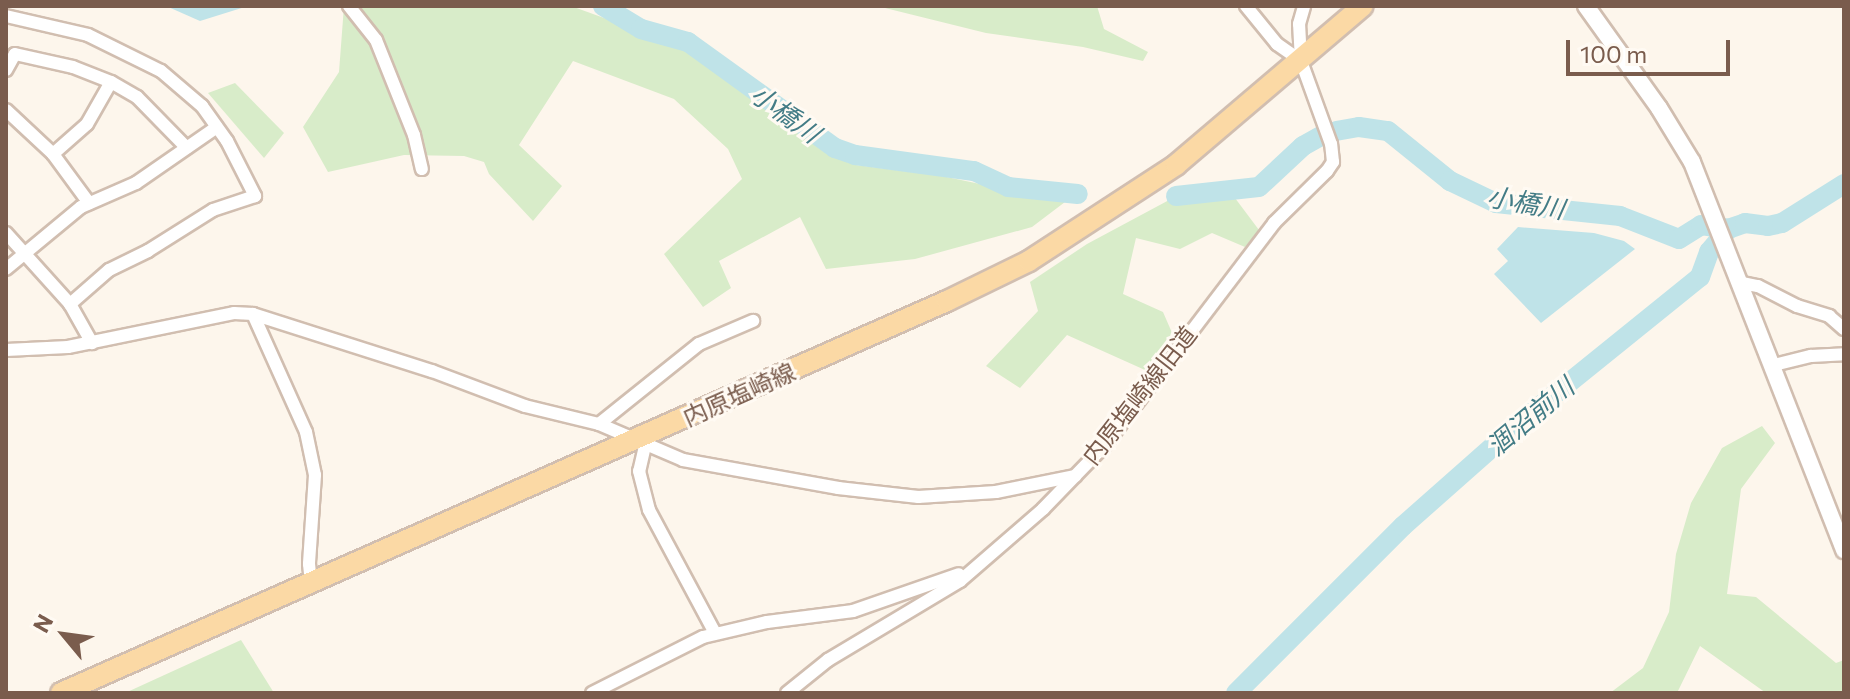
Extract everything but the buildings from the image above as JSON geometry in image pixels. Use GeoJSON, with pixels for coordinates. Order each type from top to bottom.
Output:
{"type":"FeatureCollection","features":[{"type":"Feature","properties":{"kind":"main road","name":"内原塩崎線"},"geometry":{"type":"LineString","coordinates":[[61,693],[311,582],[638,443],[947,301],[1048,250],[1155,182],[1363,6]]}},
{"type":"Feature","properties":{"kind":"street"},"geometry":{"type":"LineString","coordinates":[[349,6],[376,40],[389,69],[414,135],[422,169]]}},
{"type":"Feature","properties":{"kind":"street"},"geometry":{"type":"LineString","coordinates":[[1246,6],[1277,44],[1301,61]]}},
{"type":"Feature","properties":{"kind":"street","name":"内原塩崎線旧道"},"geometry":{"type":"LineString","coordinates":[[787,693],[828,660],[960,581],[1075,476],[1105,445],[1274,223],[1319,182],[1333,162],[1325,124],[1301,61],[1299,24],[1304,6]]}},
{"type":"Feature","properties":{"kind":"street"},"geometry":{"type":"LineString","coordinates":[[1586,6],[1685,147],[1713,208],[1844,550]]}},
{"type":"Feature","properties":{"kind":"street"},"geometry":{"type":"LineString","coordinates":[[6,16],[88,35],[132,54],[161,71],[202,106],[255,196],[213,210],[148,251],[109,270],[70,304]]}},
{"type":"Feature","properties":{"kind":"street"},"geometry":{"type":"LineString","coordinates":[[6,70],[15,54],[73,67],[111,82],[137,97],[187,148]]}},
{"type":"Feature","properties":{"kind":"street"},"geometry":{"type":"LineString","coordinates":[[53,154],[87,124],[111,82]]}},
{"type":"Feature","properties":{"kind":"street"},"geometry":{"type":"LineString","coordinates":[[6,110],[53,154],[89,203]]}},
{"type":"Feature","properties":{"kind":"street"},"geometry":{"type":"LineString","coordinates":[[6,269],[89,203],[136,183],[217,127]]}},
{"type":"Feature","properties":{"kind":"street"},"geometry":{"type":"LineString","coordinates":[[6,233],[70,304],[92,343]]}},
{"type":"Feature","properties":{"kind":"street"},"geometry":{"type":"LineString","coordinates":[[1740,279],[1829,316],[1844,329]]}},
{"type":"Feature","properties":{"kind":"street"},"geometry":{"type":"LineString","coordinates":[[6,350],[36,351],[92,343],[234,313],[253,314],[432,371],[525,406],[599,424],[683,460],[838,488],[918,497],[996,492],[1075,476]]}},
{"type":"Feature","properties":{"kind":"street"},"geometry":{"type":"LineString","coordinates":[[253,314],[264,345],[306,432],[315,475],[309,564],[311,582]]}},
{"type":"Feature","properties":{"kind":"street"},"geometry":{"type":"LineString","coordinates":[[599,424],[699,344],[753,321]]}},
{"type":"Feature","properties":{"kind":"street"},"geometry":{"type":"LineString","coordinates":[[1774,365],[1811,356],[1844,354]]}},
{"type":"Feature","properties":{"kind":"street"},"geometry":{"type":"LineString","coordinates":[[638,443],[639,471],[649,510],[715,633]]}},
{"type":"Feature","properties":{"kind":"street"},"geometry":{"type":"LineString","coordinates":[[592,693],[715,633],[767,622],[853,611],[915,587],[949,579],[976,566]]}},
{"type":"Feature","properties":{"kind":"green space"},"geometry":{"type":"Polygon","coordinates":[[[344,6],[571,6],[695,51],[808,140],[856,165],[942,176],[1065,202],[1032,227],[915,259],[826,269],[800,217],[719,261],[731,288],[703,307],[664,254],[742,179],[728,149],[674,99],[573,61],[519,145],[562,186],[533,221],[489,174],[484,162],[464,156],[404,155],[328,172],[303,127],[339,72],[344,6]]]}},
{"type":"Feature","properties":{"kind":"green space"},"geometry":{"type":"Polygon","coordinates":[[[877,6],[1097,6],[1104,29],[1148,52],[1143,61],[1083,47],[986,33],[877,6]]]}},
{"type":"Feature","properties":{"kind":"green space"},"geometry":{"type":"Polygon","coordinates":[[[235,83],[284,133],[264,158],[208,93],[235,83]]]}},
{"type":"Feature","properties":{"kind":"green space"},"geometry":{"type":"Polygon","coordinates":[[[1232,194],[1259,230],[1245,247],[1212,233],[1180,249],[1136,238],[1123,294],[1163,312],[1173,335],[1145,370],[1067,335],[1020,388],[986,366],[1038,311],[1030,282],[1087,244],[1171,199],[1195,203],[1232,194]]]}},
{"type":"Feature","properties":{"kind":"green space"},"geometry":{"type":"Polygon","coordinates":[[[1762,426],[1775,443],[1741,489],[1727,594],[1756,597],[1836,663],[1844,660],[1844,693],[1766,693],[1700,646],[1677,693],[1610,693],[1643,668],[1669,612],[1676,554],[1691,503],[1722,448],[1762,426]]]}},
{"type":"Feature","properties":{"kind":"green space"},"geometry":{"type":"Polygon","coordinates":[[[241,640],[274,693],[125,693],[241,640]]]}},
{"type":"Feature","properties":{"kind":"water"},"geometry":{"type":"Polygon","coordinates":[[[166,6],[248,6],[200,21],[166,6]]]}},
{"type":"Feature","properties":{"kind":"water"},"geometry":{"type":"Polygon","coordinates":[[[1518,227],[1594,233],[1624,241],[1635,249],[1541,323],[1494,274],[1508,261],[1497,249],[1518,227]]]}},
{"type":"Feature","properties":{"kind":"waterway","name":"小橋川"},"geometry":{"type":"LineString","coordinates":[[603,6],[641,29],[688,42],[835,148],[855,155],[974,171],[1008,187],[1078,194]]}},
{"type":"Feature","properties":{"kind":"waterway","name":"小橋川"},"geometry":{"type":"LineString","coordinates":[[1336,131],[1359,127],[1388,131],[1450,181],[1496,203],[1620,216],[1679,239],[1701,225],[1728,229]]}},
{"type":"Feature","properties":{"kind":"waterway","name":"小橋川"},"geometry":{"type":"LineString","coordinates":[[1176,196],[1259,187],[1303,146],[1323,135]]}},
{"type":"Feature","properties":{"kind":"waterway","name":"涸沼前川"},"geometry":{"type":"LineString","coordinates":[[1236,693],[1403,526],[1524,419],[1700,277],[1709,252],[1728,229],[1745,223],[1768,226],[1782,223],[1844,184]]}}]}
